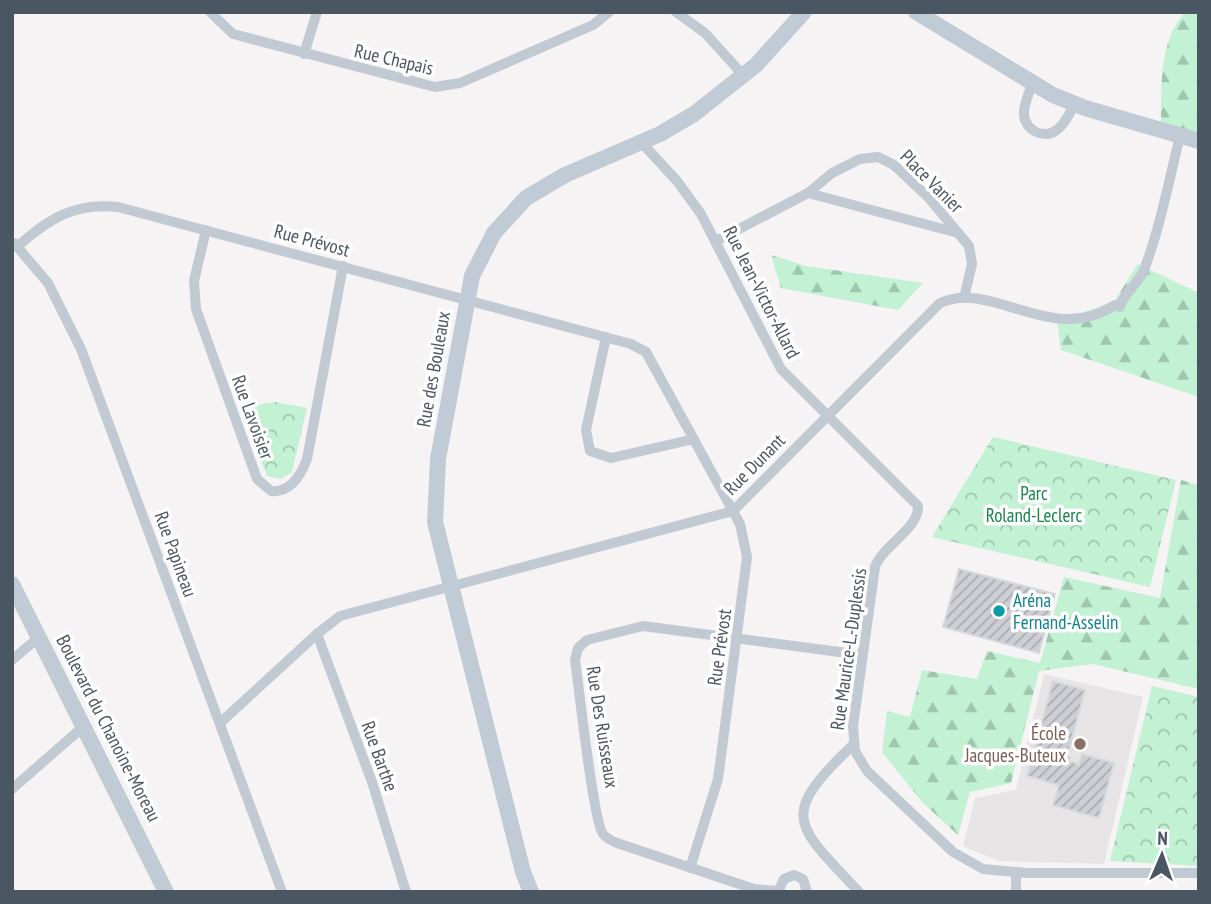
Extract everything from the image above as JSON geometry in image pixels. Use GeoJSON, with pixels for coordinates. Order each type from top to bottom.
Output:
{"type":"FeatureCollection","features":[{"type":"Feature","properties":{"kind":"street","name":"Rue Chapais"},"geometry":{"type":"LineString","coordinates":[[210,12],[233,34],[417,85],[443,87],[460,83],[593,25],[609,12]]}},
{"type":"Feature","properties":{"kind":"street"},"geometry":{"type":"LineString","coordinates":[[304,54],[317,12]]}},
{"type":"Feature","properties":{"kind":"street"},"geometry":{"type":"LineString","coordinates":[[676,12],[705,33],[744,76]]}},
{"type":"Feature","properties":{"kind":"street","name":"Rue des Bouleaux"},"geometry":{"type":"LineString","coordinates":[[531,892],[523,872],[437,532],[435,490],[472,276],[484,248],[517,206],[551,182],[641,142],[694,114],[744,76],[804,12]]}},
{"type":"Feature","properties":{"kind":"street"},"geometry":{"type":"LineString","coordinates":[[916,12],[1032,84],[1075,104],[1199,141]]}},
{"type":"Feature","properties":{"kind":"street"},"geometry":{"type":"LineString","coordinates":[[1032,84],[1024,114],[1027,124],[1035,132],[1046,134],[1057,131],[1075,104]]}},
{"type":"Feature","properties":{"kind":"street"},"geometry":{"type":"LineString","coordinates":[[964,298],[1059,320],[1087,318],[1115,306],[1120,307],[1121,301],[1137,284],[1147,262],[1180,136]]}},
{"type":"Feature","properties":{"kind":"street","name":"Rue Jean-Victor-Allard"},"geometry":{"type":"LineString","coordinates":[[641,142],[685,191],[716,241],[780,369],[914,499],[918,510]]}},
{"type":"Feature","properties":{"kind":"street","name":"Place Vanier"},"geometry":{"type":"LineString","coordinates":[[716,241],[808,193],[832,173],[860,159],[878,157],[894,165],[928,197],[969,246],[972,257],[964,298]]}},
{"type":"Feature","properties":{"kind":"street","name":"Place Vanier"},"geometry":{"type":"LineString","coordinates":[[808,193],[958,233]]}},
{"type":"Feature","properties":{"kind":"street","name":"Rue Prévost"},"geometry":{"type":"LineString","coordinates":[[15,244],[52,218],[87,206],[132,210],[637,345],[649,356],[733,511],[742,530],[747,557],[716,789],[690,868]]}},
{"type":"Feature","properties":{"kind":"street","name":"Rue Lavoisier"},"geometry":{"type":"LineString","coordinates":[[206,230],[194,281],[196,309],[257,479],[271,491],[282,491],[297,479],[307,459],[343,267]]}},
{"type":"Feature","properties":{"kind":"street","name":"Rue Papineau"},"geometry":{"type":"LineString","coordinates":[[15,244],[48,284],[74,332],[282,892]]}},
{"type":"Feature","properties":{"kind":"street","name":"Rue Dunant"},"geometry":{"type":"LineString","coordinates":[[220,723],[317,634],[348,613],[733,511],[934,306],[945,300],[964,298]]}},
{"type":"Feature","properties":{"kind":"street"},"geometry":{"type":"LineString","coordinates":[[606,338],[586,430],[590,451],[611,458],[694,439]]}},
{"type":"Feature","properties":{"kind":"street","name":"Rue Maurice-L.-Duplessis"},"geometry":{"type":"LineString","coordinates":[[918,510],[914,520],[877,561],[853,718],[854,744],[858,758],[867,771],[959,857],[983,869],[1016,872],[1199,873]]}},
{"type":"Feature","properties":{"kind":"street","name":"Boulevard du Chanoine-Moreau"},"geometry":{"type":"LineString","coordinates":[[12,584],[84,726],[159,888]]}},
{"type":"Feature","properties":{"kind":"street","name":"Rue Des Ruisseaux"},"geometry":{"type":"LineString","coordinates":[[807,892],[803,879],[794,876],[785,878],[778,891],[754,889],[617,843],[602,832],[575,655],[587,640],[639,626],[862,655]]}},
{"type":"Feature","properties":{"kind":"street","name":"Rue Barthe"},"geometry":{"type":"LineString","coordinates":[[317,634],[372,782],[406,892]]}},
{"type":"Feature","properties":{"kind":"street"},"geometry":{"type":"LineString","coordinates":[[12,660],[39,637]]}},
{"type":"Feature","properties":{"kind":"street"},"geometry":{"type":"LineString","coordinates":[[12,789],[84,726]]}},
{"type":"Feature","properties":{"kind":"street"},"geometry":{"type":"LineString","coordinates":[[854,744],[814,784],[804,807],[804,822],[810,840],[859,892]]}},
{"type":"Feature","properties":{"kind":"street"},"geometry":{"type":"LineString","coordinates":[[1016,872],[1016,892]]}},
{"type":"Feature","properties":{"kind":"shaded area","name":"École Jacques-Buteux"},"geometry":{"type":"Polygon","coordinates":[[[1044,674],[1143,697],[1104,864],[999,861],[963,846],[975,798],[1016,790],[1044,674]]]}},
{"type":"Feature","properties":{"kind":"green space"},"geometry":{"type":"Polygon","coordinates":[[[1185,12],[1199,12],[1199,139],[1161,130],[1165,53],[1176,25],[1185,12]]]}},
{"type":"Feature","properties":{"kind":"green space"},"geometry":{"type":"Polygon","coordinates":[[[771,255],[806,266],[923,283],[898,310],[781,288],[771,255]]]}},
{"type":"Feature","properties":{"kind":"green space"},"geometry":{"type":"Polygon","coordinates":[[[1138,264],[1199,293],[1199,397],[1061,350],[1057,321],[1114,302],[1138,264]]]}},
{"type":"Feature","properties":{"kind":"green space"},"geometry":{"type":"Polygon","coordinates":[[[275,402],[307,408],[292,472],[281,479],[267,476],[240,408],[275,402]]]}},
{"type":"Feature","properties":{"kind":"green space","name":"Parc Roland-Leclerc"},"geometry":{"type":"Polygon","coordinates":[[[993,437],[1176,480],[1150,587],[932,537],[993,437]]]}},
{"type":"Feature","properties":{"kind":"green space"},"geometry":{"type":"Polygon","coordinates":[[[1181,480],[1199,485],[1199,689],[1093,664],[1039,671],[1011,783],[970,792],[958,835],[923,803],[882,752],[887,711],[910,717],[922,670],[977,679],[987,651],[1040,663],[1064,577],[1160,598],[1181,480]]]}},
{"type":"Feature","properties":{"kind":"green space"},"geometry":{"type":"Polygon","coordinates":[[[1152,686],[1199,697],[1199,866],[1110,861],[1152,686]]]}},
{"type":"Feature","properties":{"kind":"building","name":"Aréna Fernand-Asselin"},"geometry":{"type":"Polygon","coordinates":[[[959,569],[1055,594],[1039,653],[943,627],[959,569]]]}},
{"type":"Feature","properties":{"kind":"building"},"geometry":{"type":"Polygon","coordinates":[[[1053,681],[1085,690],[1067,757],[1070,757],[1069,761],[1079,764],[1082,754],[1114,763],[1099,818],[1053,805],[1059,785],[1027,776],[1053,681]]]}},
{"type":"Feature","properties":{"kind":"place","name":"Aréna Fernand-Asselin"},"geometry":{"type":"Point","coordinates":[999,611]}},
{"type":"Feature","properties":{"kind":"place","name":"École Jacques-Buteux"},"geometry":{"type":"Point","coordinates":[1080,744]}}]}
